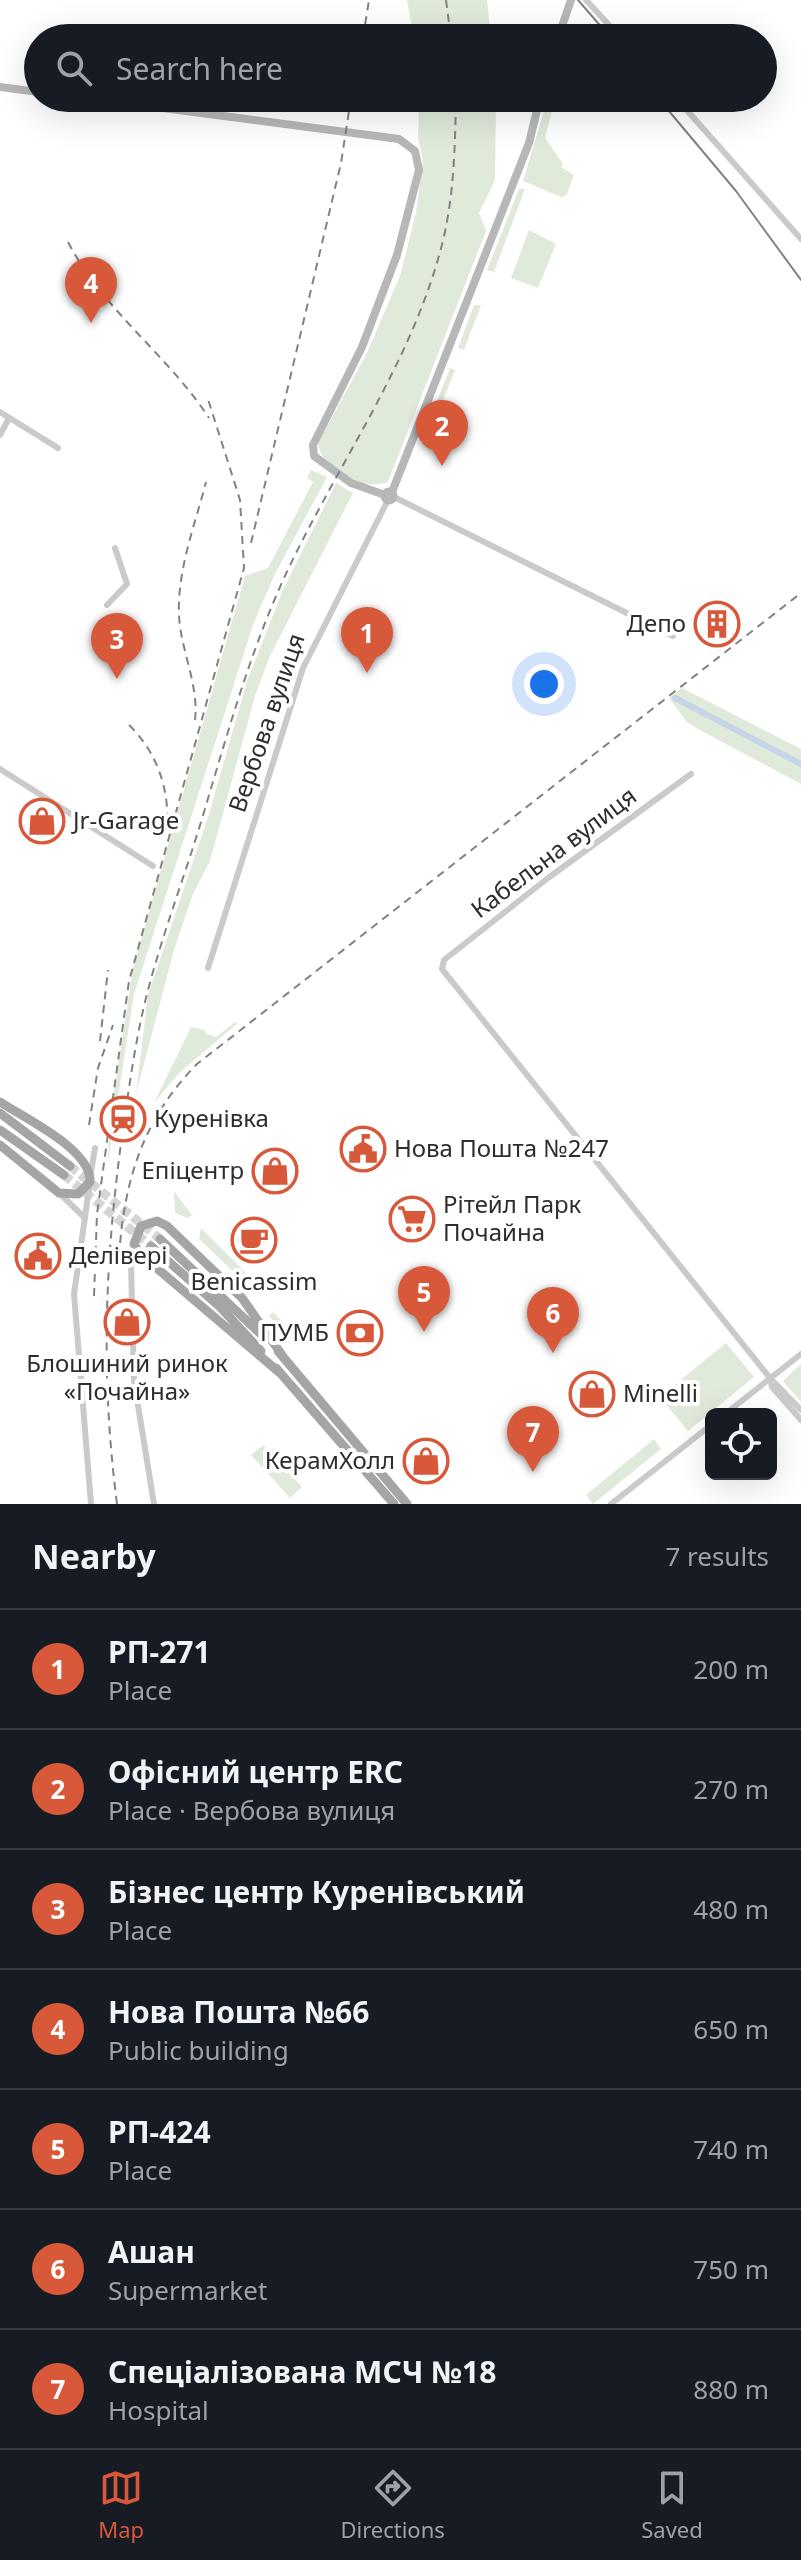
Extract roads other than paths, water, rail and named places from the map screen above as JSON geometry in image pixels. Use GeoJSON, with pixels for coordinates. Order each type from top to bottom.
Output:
{"type":"FeatureCollection","features":[{"type":"Feature","properties":{"kind":"main road"},"geometry":{"type":"LineString","coordinates":[[563,24],[571,0]]}},
{"type":"Feature","properties":{"kind":"main road"},"geometry":{"type":"LineString","coordinates":[[565,19],[578,0]]}},
{"type":"Feature","properties":{"kind":"main road"},"geometry":{"type":"LineString","coordinates":[[0,87],[24,90]]}},
{"type":"Feature","properties":{"kind":"main road"},"geometry":{"type":"LineString","coordinates":[[194,112],[399,139],[415,151],[419,170],[397,255],[362,347],[313,445],[314,456],[331,471],[389,496]]}},
{"type":"Feature","properties":{"kind":"main road","name":"Вербова вулиця"},"geometry":{"type":"LineString","coordinates":[[389,496],[529,143],[537,112]]}},
{"type":"Feature","properties":{"kind":"main road"},"geometry":{"type":"LineString","coordinates":[[0,1102],[80,1155],[90,1177],[78,1194],[59,1193],[0,1145]]}},
{"type":"Feature","properties":{"kind":"main road"},"geometry":{"type":"LineString","coordinates":[[0,1113],[67,1171],[0,1130]]}},
{"type":"Feature","properties":{"kind":"main road"},"geometry":{"type":"LineString","coordinates":[[280,1373],[139,1253],[134,1244],[141,1226],[157,1221],[167,1226],[242,1298],[282,1355],[407,1504]]}},
{"type":"Feature","properties":{"kind":"main road"},"geometry":{"type":"LineString","coordinates":[[160,1239],[194,1267],[282,1355]]}},
{"type":"Feature","properties":{"kind":"main road"},"geometry":{"type":"LineString","coordinates":[[151,1246],[220,1307],[394,1504]]}},
{"type":"Feature","properties":{"kind":"street"},"geometry":{"type":"LineString","coordinates":[[586,0],[608,24]]}},
{"type":"Feature","properties":{"kind":"street"},"geometry":{"type":"LineString","coordinates":[[688,112],[801,239]]}},
{"type":"Feature","properties":{"kind":"street"},"geometry":{"type":"LineString","coordinates":[[0,412],[58,448]]}},
{"type":"Feature","properties":{"kind":"street"},"geometry":{"type":"LineString","coordinates":[[0,435],[9,418]]}},
{"type":"Feature","properties":{"kind":"street"},"geometry":{"type":"LineString","coordinates":[[389,496],[673,636]]}},
{"type":"Feature","properties":{"kind":"street","name":"Вербова вулиця"},"geometry":{"type":"LineString","coordinates":[[208,968],[303,668],[389,496]]}},
{"type":"Feature","properties":{"kind":"street"},"geometry":{"type":"LineString","coordinates":[[107,605],[127,584],[115,548]]}},
{"type":"Feature","properties":{"kind":"street"},"geometry":{"type":"LineString","coordinates":[[0,769],[153,866]]}},
{"type":"Feature","properties":{"kind":"street","name":"Кабельна вулиця"},"geometry":{"type":"LineString","coordinates":[[691,774],[548,878],[443,964],[444,975],[770,1378]]}},
{"type":"Feature","properties":{"kind":"street"},"geometry":{"type":"LineString","coordinates":[[80,1155],[95,1148],[74,1294],[91,1504]]}},
{"type":"Feature","properties":{"kind":"street"},"geometry":{"type":"LineString","coordinates":[[59,1193],[85,1218]]}},
{"type":"Feature","properties":{"kind":"street"},"geometry":{"type":"LineString","coordinates":[[139,1253],[132,1255],[131,1269],[132,1356],[154,1504]]}},
{"type":"Feature","properties":{"kind":"street"},"geometry":{"type":"LineString","coordinates":[[732,1408],[801,1354]]}},
{"type":"Feature","properties":{"kind":"street"},"geometry":{"type":"LineString","coordinates":[[770,1378],[801,1410]]}},
{"type":"Feature","properties":{"kind":"street"},"geometry":{"type":"LineString","coordinates":[[770,1378],[772,1387],[801,1420]]}},
{"type":"Feature","properties":{"kind":"street"},"geometry":{"type":"LineString","coordinates":[[611,1504],[705,1430]]}},
{"type":"Feature","properties":{"kind":"waterway"},"geometry":{"type":"LineString","coordinates":[[675,698],[801,764]]}},
{"type":"Feature","properties":{"kind":"tunnel"},"geometry":{"type":"LineString","coordinates":[[70,1166],[160,1239]]}},
{"type":"Feature","properties":{"kind":"tunnel"},"geometry":{"type":"LineString","coordinates":[[64,1175],[151,1246]]}},
{"type":"Feature","properties":{"kind":"tram line"},"geometry":{"type":"LineString","coordinates":[[578,0],[599,24]]}},
{"type":"Feature","properties":{"kind":"tram line"},"geometry":{"type":"LineString","coordinates":[[670,112],[736,191],[801,280]]}},
{"type":"Feature","properties":{"kind":"railway"},"geometry":{"type":"LineString","coordinates":[[365,24],[369,0]]}},
{"type":"Feature","properties":{"kind":"railway"},"geometry":{"type":"LineString","coordinates":[[446,0],[449,24]]}},
{"type":"Feature","properties":{"kind":"railway"},"geometry":{"type":"LineString","coordinates":[[251,543],[341,163],[349,112]]}},
{"type":"Feature","properties":{"kind":"railway"},"geometry":{"type":"LineString","coordinates":[[117,1504],[108,1407],[109,1266],[124,1122],[146,998],[259,638],[284,578],[390,377],[426,295],[448,214],[456,112]]}},
{"type":"Feature","properties":{"kind":"railway"},"geometry":{"type":"LineString","coordinates":[[68,242],[99,290],[174,373],[209,418]]}},
{"type":"Feature","properties":{"kind":"railway"},"geometry":{"type":"LineString","coordinates":[[94,1296],[97,1214],[129,981],[244,568],[240,500],[207,396]]}},
{"type":"Feature","properties":{"kind":"railway"},"geometry":{"type":"LineString","coordinates":[[195,720],[194,694],[180,629],[179,599],[188,548],[206,482]]}},
{"type":"Feature","properties":{"kind":"railway"},"geometry":{"type":"LineString","coordinates":[[119,1257],[126,1202],[140,1152],[163,1107],[197,1064],[801,593]]}},
{"type":"Feature","properties":{"kind":"railway"},"geometry":{"type":"LineString","coordinates":[[129,725],[146,746],[158,769],[166,795],[167,822]]}},
{"type":"Feature","properties":{"kind":"railway"},"geometry":{"type":"LineString","coordinates":[[100,1041],[108,970]]}},
{"type":"Feature","properties":{"kind":"railway"},"geometry":{"type":"LineString","coordinates":[[89,1125],[98,1068],[113,1025]]}},
{"type":"Feature","properties":{"kind":"place","name":"Нова Пошта №66"},"geometry":{"type":"Point","coordinates":[91,323]}},
{"type":"Feature","properties":{"kind":"place","name":"Офісний центр ERC"},"geometry":{"type":"Point","coordinates":[442,466]}},
{"type":"Feature","properties":{"kind":"place","name":"Депо"},"geometry":{"type":"Point","coordinates":[717,624]}},
{"type":"Feature","properties":{"kind":"place","name":"РП-271"},"geometry":{"type":"Point","coordinates":[367,673]}},
{"type":"Feature","properties":{"kind":"place","name":"Бізнес центр Куренівський"},"geometry":{"type":"Point","coordinates":[117,679]}},
{"type":"Feature","properties":{"kind":"place","name":"Jr-Garage"},"geometry":{"type":"Point","coordinates":[42,821]}},
{"type":"Feature","properties":{"kind":"place","name":"Куренівка"},"geometry":{"type":"Point","coordinates":[123,1119]}},
{"type":"Feature","properties":{"kind":"place","name":"Нова Пошта №247"},"geometry":{"type":"Point","coordinates":[363,1149]}},
{"type":"Feature","properties":{"kind":"place","name":"Епіцентр"},"geometry":{"type":"Point","coordinates":[275,1171]}},
{"type":"Feature","properties":{"kind":"place","name":"Рітейл Парк Почайна"},"geometry":{"type":"Point","coordinates":[412,1219]}},
{"type":"Feature","properties":{"kind":"place","name":"Benicassim"},"geometry":{"type":"Point","coordinates":[254,1240]}},
{"type":"Feature","properties":{"kind":"place","name":"Делівері"},"geometry":{"type":"Point","coordinates":[38,1256]}},
{"type":"Feature","properties":{"kind":"place","name":"Блошиний ринок «Почайна»"},"geometry":{"type":"Point","coordinates":[127,1322]}},
{"type":"Feature","properties":{"kind":"place","name":"РП-424"},"geometry":{"type":"Point","coordinates":[424,1332]}},
{"type":"Feature","properties":{"kind":"place","name":"ПУМБ"},"geometry":{"type":"Point","coordinates":[360,1333]}},
{"type":"Feature","properties":{"kind":"place","name":"Ашан"},"geometry":{"type":"Point","coordinates":[553,1353]}},
{"type":"Feature","properties":{"kind":"place","name":"Minelli"},"geometry":{"type":"Point","coordinates":[592,1394]}},
{"type":"Feature","properties":{"kind":"place","name":"КерамХолл"},"geometry":{"type":"Point","coordinates":[426,1461]}},
{"type":"Feature","properties":{"kind":"place","name":"Спеціалізована МСЧ №18"},"geometry":{"type":"Point","coordinates":[533,1472]}}]}
